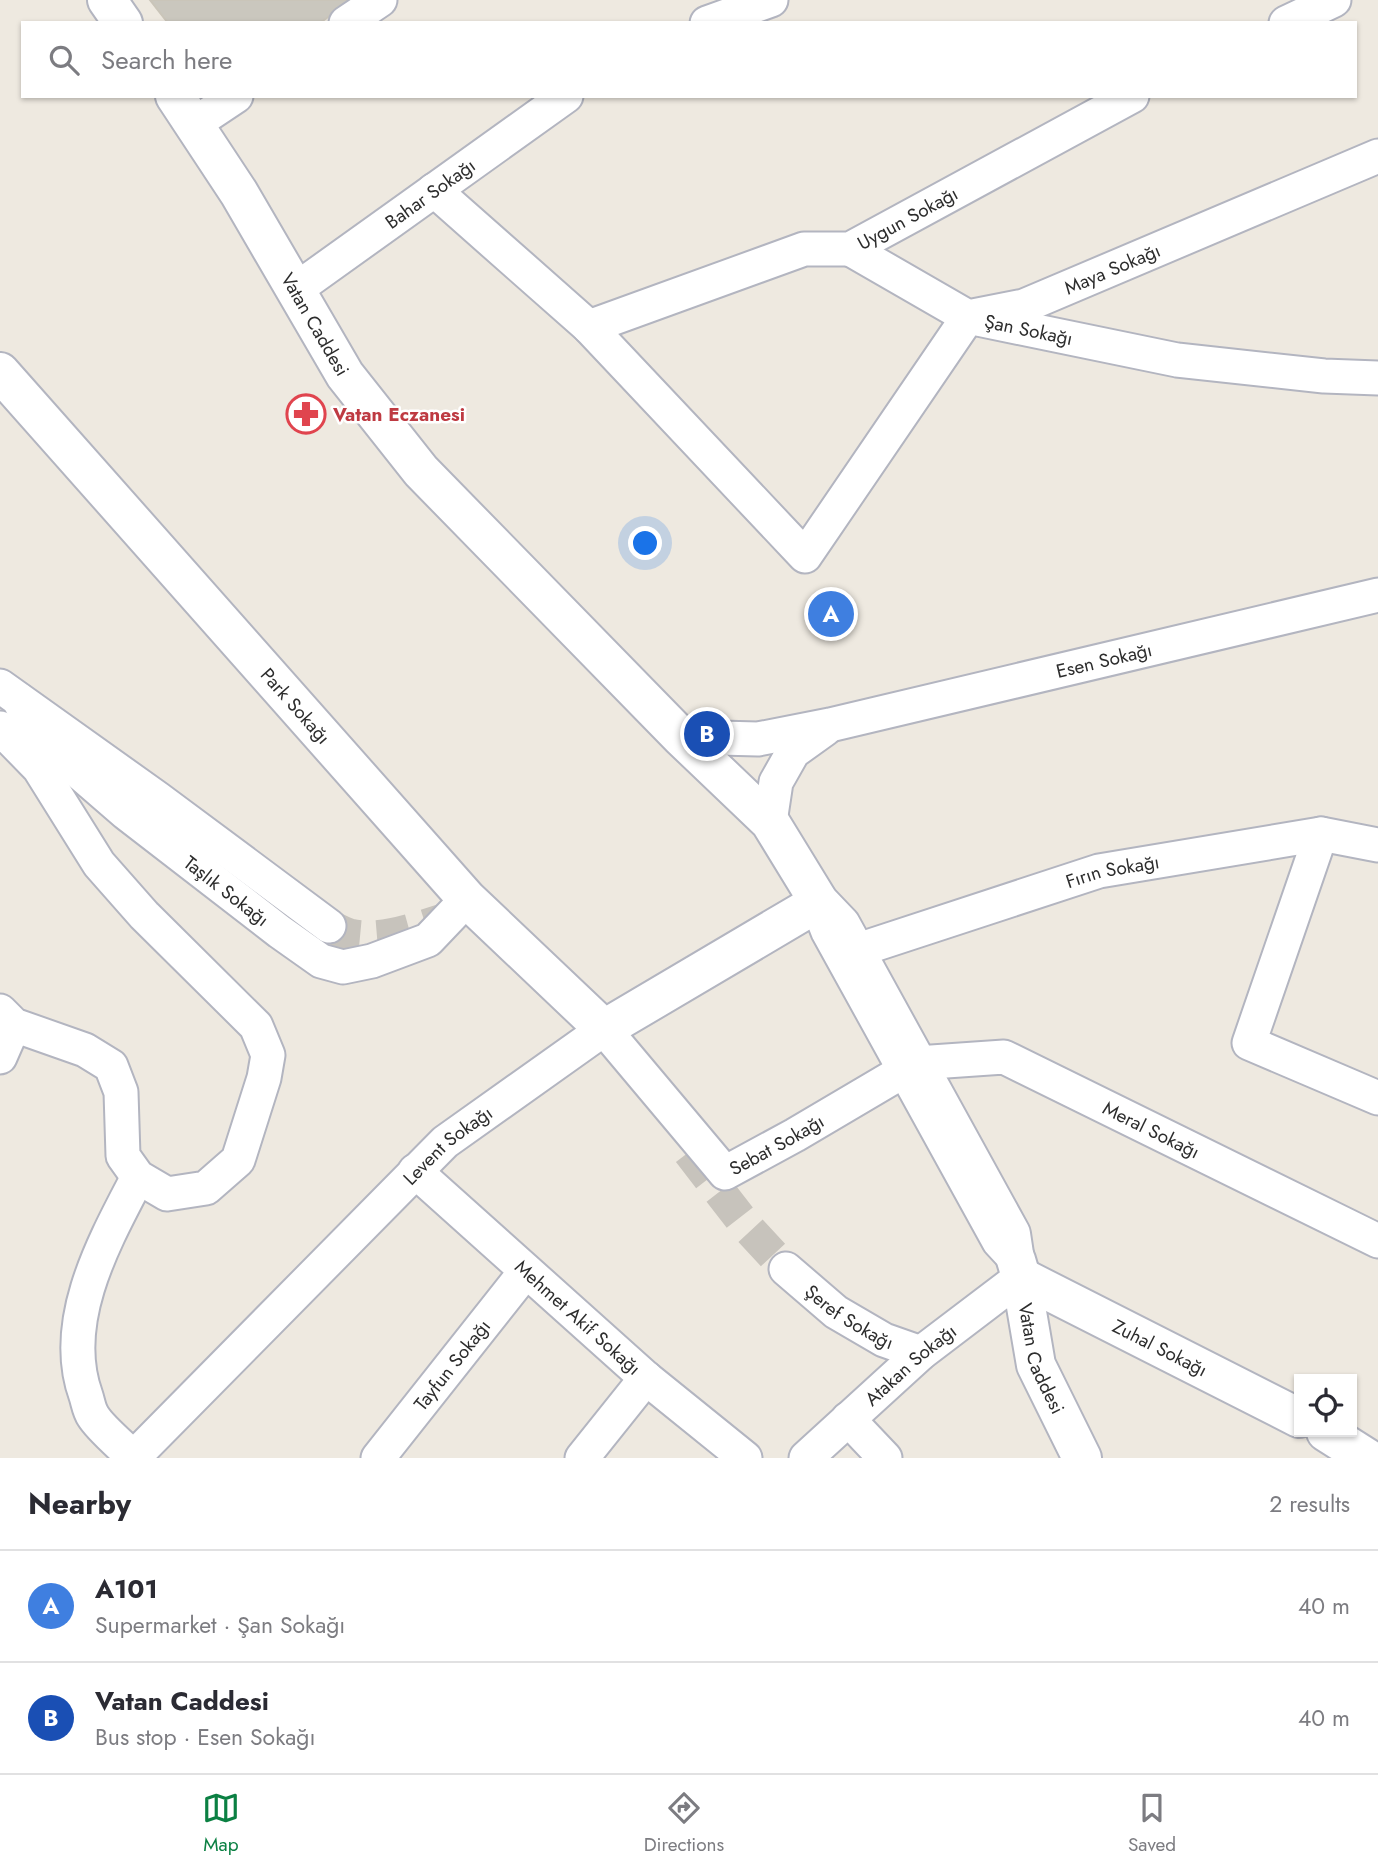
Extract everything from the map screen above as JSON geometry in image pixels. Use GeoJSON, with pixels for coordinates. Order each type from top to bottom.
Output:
{"type":"FeatureCollection","features":[{"type":"Feature","properties":{"kind":"street"},"geometry":{"type":"LineString","coordinates":[[107,0],[122,21]]}},
{"type":"Feature","properties":{"kind":"street"},"geometry":{"type":"LineString","coordinates":[[349,21],[380,0]]}},
{"type":"Feature","properties":{"kind":"street"},"geometry":{"type":"LineString","coordinates":[[713,21],[771,0]]}},
{"type":"Feature","properties":{"kind":"street"},"geometry":{"type":"LineString","coordinates":[[1290,21],[1334,0]]}},
{"type":"Feature","properties":{"kind":"street"},"geometry":{"type":"LineString","coordinates":[[184,110],[229,98]]}},
{"type":"Feature","properties":{"kind":"street","name":"Bahar Sokağı"},"geometry":{"type":"LineString","coordinates":[[295,290],[563,98]]}},
{"type":"Feature","properties":{"kind":"street","name":"Uygun Sokağı"},"geometry":{"type":"LineString","coordinates":[[589,327],[804,249],[850,249],[1128,98]]}},
{"type":"Feature","properties":{"kind":"street","name":"Vatan Caddesi"},"geometry":{"type":"LineString","coordinates":[[184,110],[239,193],[345,375],[421,471],[681,737],[771,822],[819,902],[830,930],[912,1066]]}},
{"type":"Feature","properties":{"kind":"street","name":"Maya Sokağı"},"geometry":{"type":"LineString","coordinates":[[968,317],[1024,306],[1378,156]]}},
{"type":"Feature","properties":{"kind":"street"},"geometry":{"type":"LineString","coordinates":[[434,190],[589,327]]}},
{"type":"Feature","properties":{"kind":"street"},"geometry":{"type":"LineString","coordinates":[[850,249],[968,317]]}},
{"type":"Feature","properties":{"kind":"street","name":"Şan Sokağı"},"geometry":{"type":"LineString","coordinates":[[589,327],[805,556],[968,317],[1177,360],[1324,376],[1378,378]]}},
{"type":"Feature","properties":{"kind":"street","name":"Park Sokağı"},"geometry":{"type":"LineString","coordinates":[[0,372],[467,899],[604,1029]]}},
{"type":"Feature","properties":{"kind":"street","name":"Esen Sokağı"},"geometry":{"type":"LineString","coordinates":[[681,737],[758,739],[830,725],[1378,595]]}},
{"type":"Feature","properties":{"kind":"street","name":"Taşlık Sokağı"},"geometry":{"type":"LineString","coordinates":[[10,693],[37,736],[126,814],[321,961],[343,967],[372,961],[428,940],[467,899]]}},
{"type":"Feature","properties":{"kind":"street","name":"Taşlık Sokağı"},"geometry":{"type":"LineString","coordinates":[[10,693],[329,926]]}},
{"type":"Feature","properties":{"kind":"street","name":"Esen Sokağı"},"geometry":{"type":"LineString","coordinates":[[771,822],[776,782],[793,752],[830,725]]}},
{"type":"Feature","properties":{"kind":"street"},"geometry":{"type":"LineString","coordinates":[[0,728],[39,768],[99,864],[144,915],[256,1026],[268,1055],[264,1078],[238,1160],[206,1188],[167,1194],[138,1177],[122,1156],[121,1092],[111,1066],[85,1050],[7,1018],[0,1057]]}},
{"type":"Feature","properties":{"kind":"street"},"geometry":{"type":"LineString","coordinates":[[1321,834],[1249,1044],[1378,1098]]}},
{"type":"Feature","properties":{"kind":"street","name":"Fırın Sokağı"},"geometry":{"type":"LineString","coordinates":[[855,951],[1098,872],[1321,834],[1378,845]]}},
{"type":"Feature","properties":{"kind":"street","name":"Vatan Caddesi"},"geometry":{"type":"LineString","coordinates":[[819,902],[841,925],[1001,1240],[1017,1265],[1036,1365],[1082,1458]]}},
{"type":"Feature","properties":{"kind":"street","name":"Levent Sokağı"},"geometry":{"type":"LineString","coordinates":[[133,1458],[445,1142],[604,1029],[819,902]]}},
{"type":"Feature","properties":{"kind":"street","name":"Sebat Sokağı"},"geometry":{"type":"LineString","coordinates":[[604,1029],[725,1173],[795,1136],[912,1066]]}},
{"type":"Feature","properties":{"kind":"street","name":"Meral Sokağı"},"geometry":{"type":"LineString","coordinates":[[912,1066],[1004,1057],[1378,1241]]}},
{"type":"Feature","properties":{"kind":"street","name":"Mehmet Akif Sokağı"},"geometry":{"type":"LineString","coordinates":[[415,1171],[646,1378],[745,1458]]}},
{"type":"Feature","properties":{"kind":"street"},"geometry":{"type":"LineString","coordinates":[[133,1458],[93,1417],[80,1381],[77,1340],[89,1280],[138,1177]]}},
{"type":"Feature","properties":{"kind":"street","name":"Atakan Sokağı"},"geometry":{"type":"LineString","coordinates":[[806,1458],[1017,1265]]}},
{"type":"Feature","properties":{"kind":"street","name":"Zuhal Sokağı"},"geometry":{"type":"LineString","coordinates":[[1017,1265],[1294,1415]]}},
{"type":"Feature","properties":{"kind":"street","name":"Şeref Sokağı"},"geometry":{"type":"LineString","coordinates":[[786,1269],[836,1312],[884,1340],[921,1353]]}},
{"type":"Feature","properties":{"kind":"street","name":"Tayfun Sokağı"},"geometry":{"type":"LineString","coordinates":[[378,1458],[526,1271]]}},
{"type":"Feature","properties":{"kind":"street"},"geometry":{"type":"LineString","coordinates":[[582,1458],[646,1378]]}},
{"type":"Feature","properties":{"kind":"street"},"geometry":{"type":"LineString","coordinates":[[848,1419],[885,1458]]}},
{"type":"Feature","properties":{"kind":"street"},"geometry":{"type":"LineString","coordinates":[[1334,1437],[1367,1458]]}},
{"type":"Feature","properties":{"kind":"building"},"geometry":{"type":"Polygon","coordinates":[[[150,0],[351,0],[323,21],[166,21],[150,0]]]}},
{"type":"Feature","properties":{"kind":"tunnel"},"geometry":{"type":"LineString","coordinates":[[329,926],[350,935],[373,937],[397,934],[443,920]]}},
{"type":"Feature","properties":{"kind":"tunnel"},"geometry":{"type":"LineString","coordinates":[[689,1152],[747,1227],[786,1269]]}},
{"type":"Feature","properties":{"kind":"place","name":"Vatan Eczanesi"},"geometry":{"type":"Point","coordinates":[306,414]}},
{"type":"Feature","properties":{"kind":"place","name":"A101"},"geometry":{"type":"Point","coordinates":[831,614]}},
{"type":"Feature","properties":{"kind":"place","name":"Vatan Caddesi"},"geometry":{"type":"Point","coordinates":[707,734]}}]}
